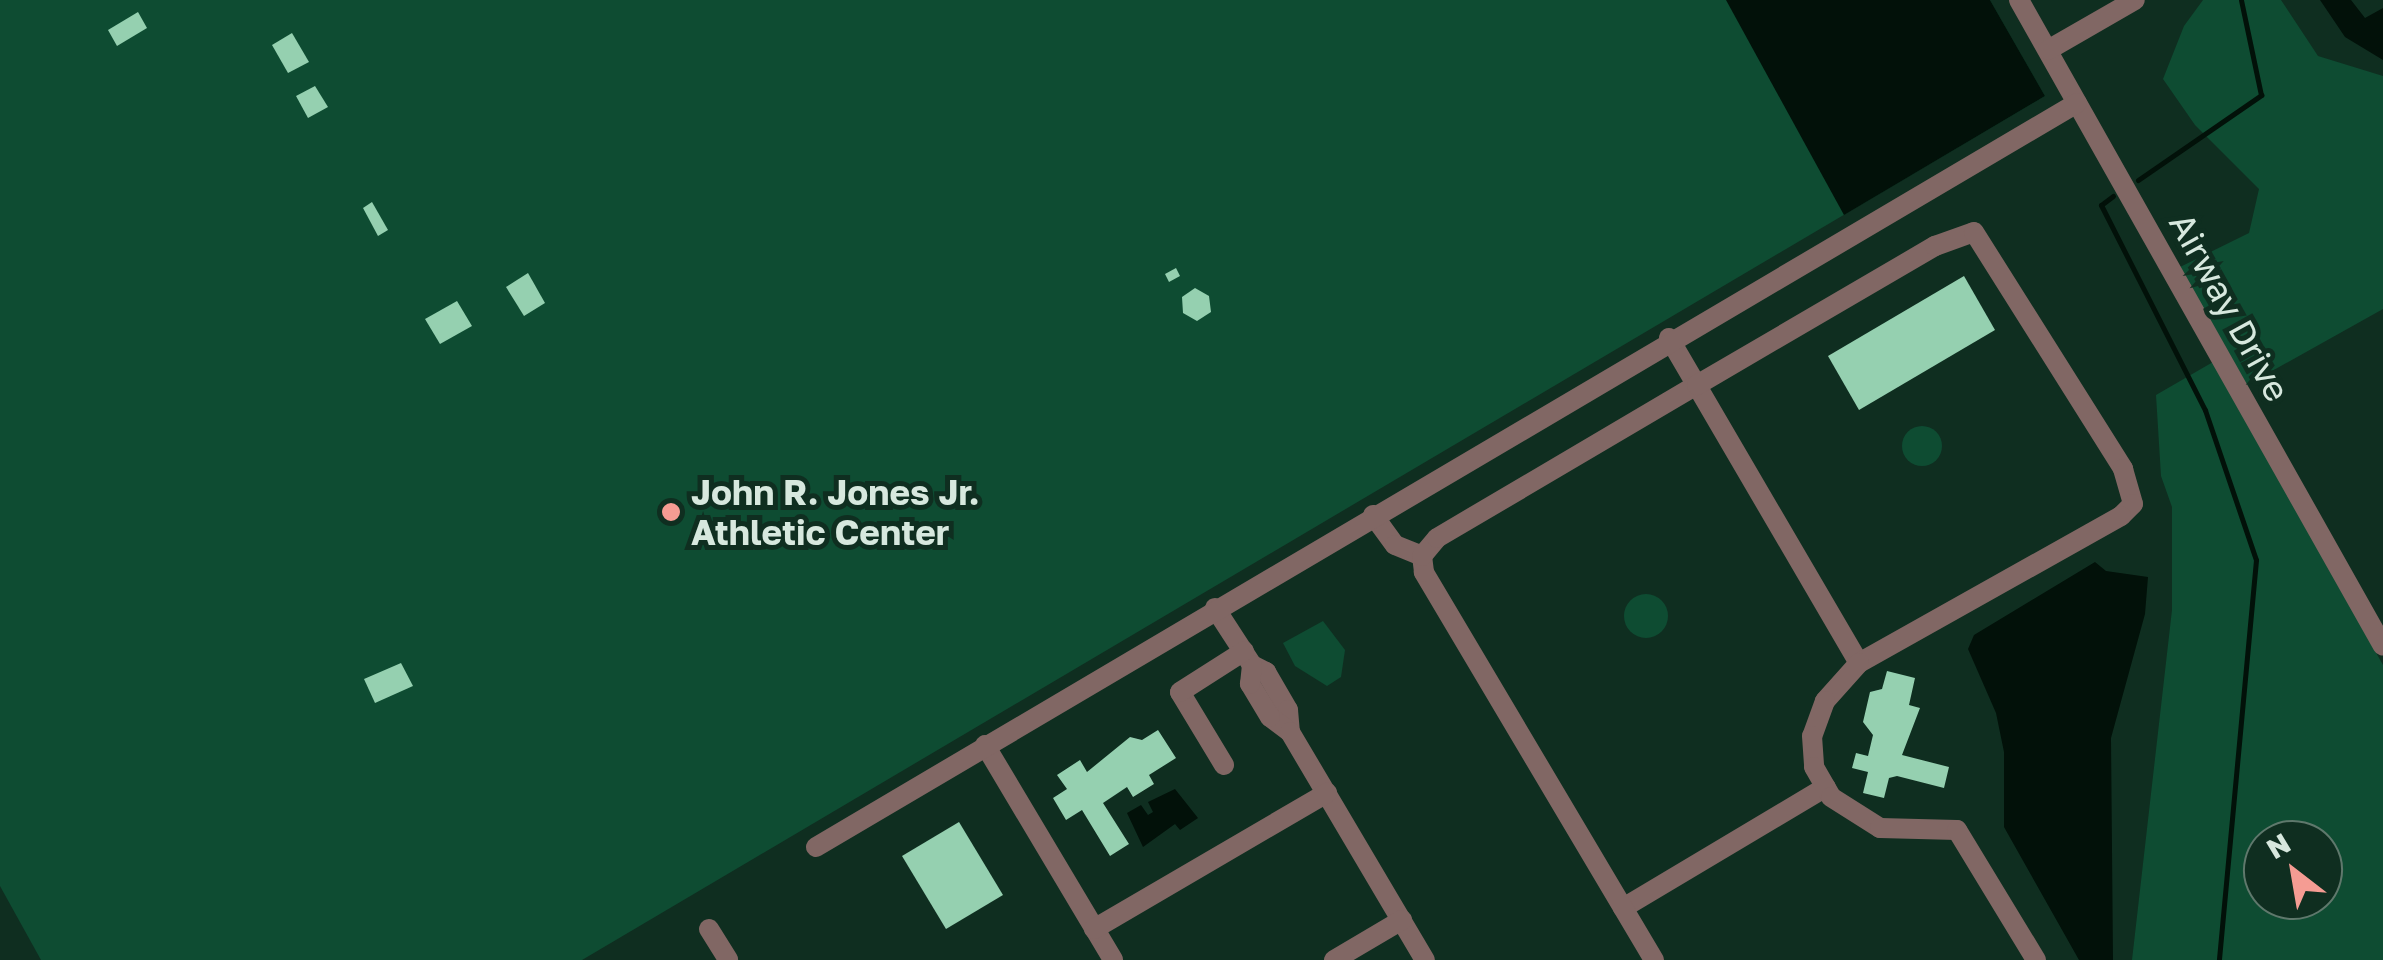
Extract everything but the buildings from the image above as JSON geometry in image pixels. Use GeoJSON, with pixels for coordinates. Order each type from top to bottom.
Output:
{"type":"FeatureCollection","features":[{"type":"Feature","properties":{"kind":"street","name":"Airway Drive"},"geometry":{"type":"LineString","coordinates":[[2020,0],[2383,646]]}},
{"type":"Feature","properties":{"kind":"street"},"geometry":{"type":"LineString","coordinates":[[2048,50],[2135,0]]}},
{"type":"Feature","properties":{"kind":"street"},"geometry":{"type":"LineString","coordinates":[[816,847],[1669,338],[2077,103]]}},
{"type":"Feature","properties":{"kind":"street"},"geometry":{"type":"LineString","coordinates":[[1654,960],[1424,572],[1422,556],[1437,538],[1697,385],[1934,246],[1974,232],[2122,468],[2132,504],[2121,516],[1859,663],[1825,700],[1812,736],[1814,767],[1826,788],[1850,814],[1880,828],[1957,830],[2036,960]]}},
{"type":"Feature","properties":{"kind":"street"},"geometry":{"type":"LineString","coordinates":[[1669,338],[1859,663]]}},
{"type":"Feature","properties":{"kind":"street"},"geometry":{"type":"LineString","coordinates":[[1373,515],[1395,545],[1422,556]]}},
{"type":"Feature","properties":{"kind":"street"},"geometry":{"type":"LineString","coordinates":[[1215,608],[1248,658],[1250,684],[1270,717],[1290,732],[1425,960]]}},
{"type":"Feature","properties":{"kind":"street"},"geometry":{"type":"LineString","coordinates":[[1224,765],[1180,692],[1248,658]]}},
{"type":"Feature","properties":{"kind":"street"},"geometry":{"type":"LineString","coordinates":[[984,745],[1113,960]]}},
{"type":"Feature","properties":{"kind":"street"},"geometry":{"type":"LineString","coordinates":[[1623,908],[1826,788]]}},
{"type":"Feature","properties":{"kind":"street"},"geometry":{"type":"LineString","coordinates":[[1094,929],[1326,793]]}},
{"type":"Feature","properties":{"kind":"street"},"geometry":{"type":"LineString","coordinates":[[1334,960],[1402,920]]}},
{"type":"Feature","properties":{"kind":"street"},"geometry":{"type":"LineString","coordinates":[[710,930],[728,960]]}},
{"type":"Feature","properties":{"kind":"green space","name":"John R. Jones Jr. Athletic Center"},"geometry":{"type":"Polygon","coordinates":[[[0,0],[1990,0],[2045,96],[582,960],[41,960],[0,886],[0,0]]]}},
{"type":"Feature","properties":{"kind":"green space"},"geometry":{"type":"Polygon","coordinates":[[[2203,0],[2281,0],[2318,56],[2383,76],[2383,309],[2247,385],[2180,267],[2249,233],[2259,189],[2195,125],[2163,79],[2184,26],[2203,0]]]}},
{"type":"Feature","properties":{"kind":"green space"},"geometry":{"type":"Polygon","coordinates":[[[2213,362],[2383,665],[2383,960],[2132,960],[2172,610],[2172,507],[2161,476],[2156,395],[2213,362]]]}},
{"type":"Feature","properties":{"kind":"green space"},"geometry":{"type":"Polygon","coordinates":[[[1922,426],[1936,432],[1942,446],[1936,460],[1922,466],[1908,460],[1902,446],[1908,432],[1922,426]]]}},
{"type":"Feature","properties":{"kind":"green space"},"geometry":{"type":"Polygon","coordinates":[[[1646,594],[1661,601],[1668,616],[1661,631],[1646,638],[1631,631],[1624,616],[1631,601],[1646,594]]]}},
{"type":"Feature","properties":{"kind":"green space"},"geometry":{"type":"Polygon","coordinates":[[[1323,621],[1345,650],[1341,677],[1327,686],[1295,666],[1283,643],[1323,621]]]}},
{"type":"Feature","properties":{"kind":"shaded area"},"geometry":{"type":"Polygon","coordinates":[[[1726,0],[1990,0],[2045,96],[1844,215],[1726,0]]]}},
{"type":"Feature","properties":{"kind":"shaded area"},"geometry":{"type":"Polygon","coordinates":[[[2320,0],[2351,0],[2365,18],[2383,8],[2383,60],[2345,37],[2320,0]]]}},
{"type":"Feature","properties":{"kind":"shaded area"},"geometry":{"type":"Polygon","coordinates":[[[2095,562],[2106,571],[2148,577],[2145,614],[2111,738],[2113,960],[2079,960],[2004,827],[2004,752],[1996,713],[1968,649],[1974,635],[2095,562]]]}},
{"type":"Feature","properties":{"kind":"shaded area"},"geometry":{"type":"Polygon","coordinates":[[[1175,789],[1198,818],[1180,830],[1175,824],[1143,847],[1127,813],[1141,805],[1148,815],[1153,812],[1148,802],[1175,789]]]}},
{"type":"Feature","properties":{"kind":"waterway"},"geometry":{"type":"LineString","coordinates":[[2138,180],[2261,95],[2241,0]]}},
{"type":"Feature","properties":{"kind":"waterway"},"geometry":{"type":"LineString","coordinates":[[2113,196],[2101,205],[2205,410],[2256,560],[2219,960]]}},
{"type":"Feature","properties":{"kind":"place","name":"John R. Jones Jr. Athletic Center"},"geometry":{"type":"Point","coordinates":[671,512]}}]}
